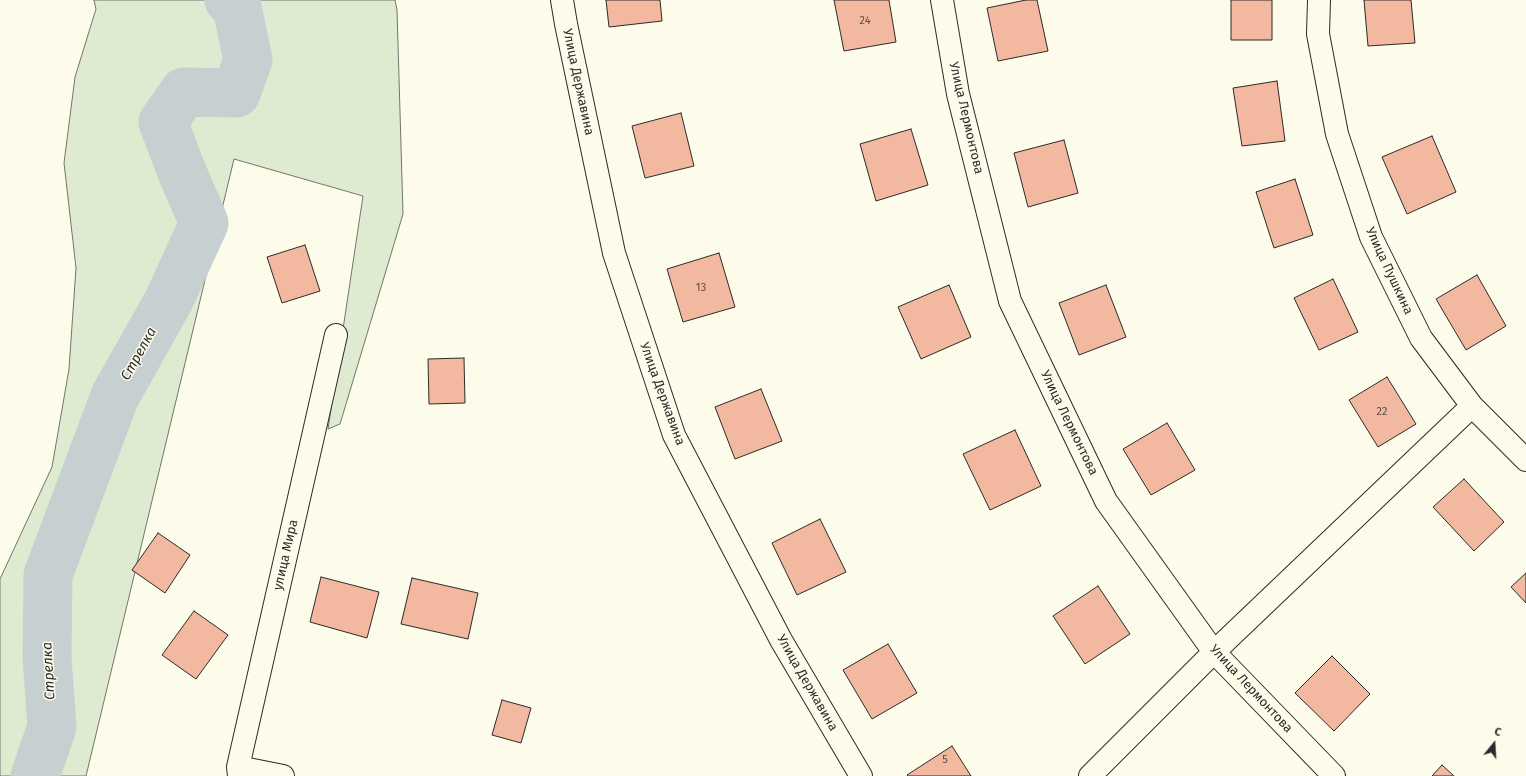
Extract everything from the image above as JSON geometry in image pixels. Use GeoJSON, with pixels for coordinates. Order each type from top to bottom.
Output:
{"type":"FeatureCollection","features":[{"type":"Feature","properties":{"kind":"street","name":"Улица Державина"},"geometry":{"type":"LineString","coordinates":[[562,0],[614,253],[674,435],[781,640],[862,776]]}},
{"type":"Feature","properties":{"kind":"street","name":"Улица Лермонтова"},"geometry":{"type":"LineString","coordinates":[[942,0],[958,94],[1010,301],[1106,501],[1214,652],[1334,776]]}},
{"type":"Feature","properties":{"kind":"street","name":"Улица Пушкина"},"geometry":{"type":"LineString","coordinates":[[1319,0],[1318,34],[1337,134],[1370,237],[1421,338],[1472,406],[1526,460]]}},
{"type":"Feature","properties":{"kind":"street","name":"улица Мира"},"geometry":{"type":"LineString","coordinates":[[238,771],[336,335]]}},
{"type":"Feature","properties":{"kind":"street"},"geometry":{"type":"LineString","coordinates":[[1090,776],[1214,652],[1472,406]]}},
{"type":"Feature","properties":{"kind":"street"},"geometry":{"type":"LineString","coordinates":[[238,771],[283,776]]}},
{"type":"Feature","properties":{"kind":"green space"},"geometry":{"type":"Polygon","coordinates":[[[94,0],[395,0],[397,10],[403,214],[340,424],[328,429],[363,196],[234,159],[86,776],[0,776],[0,579],[52,467],[69,369],[76,268],[64,163],[75,77],[96,9],[94,0]]]}},
{"type":"Feature","properties":{"kind":"building"},"geometry":{"type":"Polygon","coordinates":[[[606,0],[660,0],[662,21],[609,27],[606,0]]]}},
{"type":"Feature","properties":{"kind":"building"},"geometry":{"type":"Polygon","coordinates":[[[834,0],[889,0],[896,42],[844,51],[834,0]]]}},
{"type":"Feature","properties":{"kind":"building"},"geometry":{"type":"Polygon","coordinates":[[[1026,0],[1037,0],[1048,51],[998,61],[987,8],[1026,0]]]}},
{"type":"Feature","properties":{"kind":"building"},"geometry":{"type":"Polygon","coordinates":[[[1231,0],[1272,0],[1272,40],[1231,40],[1231,0]]]}},
{"type":"Feature","properties":{"kind":"building"},"geometry":{"type":"Polygon","coordinates":[[[1364,0],[1411,0],[1415,43],[1368,46],[1364,0]]]}},
{"type":"Feature","properties":{"kind":"building"},"geometry":{"type":"Polygon","coordinates":[[[1277,81],[1285,141],[1242,146],[1233,88],[1277,81]]]}},
{"type":"Feature","properties":{"kind":"building"},"geometry":{"type":"Polygon","coordinates":[[[681,113],[694,166],[645,178],[632,126],[681,113]]]}},
{"type":"Feature","properties":{"kind":"building"},"geometry":{"type":"Polygon","coordinates":[[[911,129],[928,185],[876,201],[860,144],[911,129]]]}},
{"type":"Feature","properties":{"kind":"building"},"geometry":{"type":"Polygon","coordinates":[[[1432,136],[1456,192],[1407,214],[1382,157],[1432,136]]]}},
{"type":"Feature","properties":{"kind":"building"},"geometry":{"type":"Polygon","coordinates":[[[1064,140],[1078,193],[1028,207],[1014,153],[1064,140]]]}},
{"type":"Feature","properties":{"kind":"building"},"geometry":{"type":"Polygon","coordinates":[[[1295,179],[1313,235],[1274,248],[1256,192],[1295,179]]]}},
{"type":"Feature","properties":{"kind":"building"},"geometry":{"type":"Polygon","coordinates":[[[305,245],[320,291],[282,303],[267,257],[305,245]]]}},
{"type":"Feature","properties":{"kind":"building"},"geometry":{"type":"Polygon","coordinates":[[[719,253],[735,307],[683,322],[667,269],[719,253]]]}},
{"type":"Feature","properties":{"kind":"building"},"geometry":{"type":"Polygon","coordinates":[[[1477,275],[1506,326],[1466,350],[1436,299],[1477,275]]]}},
{"type":"Feature","properties":{"kind":"building"},"geometry":{"type":"Polygon","coordinates":[[[1333,279],[1358,332],[1319,350],[1294,298],[1333,279]]]}},
{"type":"Feature","properties":{"kind":"building"},"geometry":{"type":"Polygon","coordinates":[[[949,285],[971,337],[921,359],[898,307],[949,285]]]}},
{"type":"Feature","properties":{"kind":"building"},"geometry":{"type":"Polygon","coordinates":[[[1106,285],[1126,337],[1079,355],[1059,303],[1106,285]]]}},
{"type":"Feature","properties":{"kind":"building"},"geometry":{"type":"Polygon","coordinates":[[[464,358],[465,403],[429,404],[428,359],[464,358]]]}},
{"type":"Feature","properties":{"kind":"building"},"geometry":{"type":"Polygon","coordinates":[[[1387,377],[1416,424],[1378,447],[1349,400],[1387,377]]]}},
{"type":"Feature","properties":{"kind":"building"},"geometry":{"type":"Polygon","coordinates":[[[761,389],[782,441],[735,459],[715,407],[761,389]]]}},
{"type":"Feature","properties":{"kind":"building"},"geometry":{"type":"Polygon","coordinates":[[[1167,423],[1195,470],[1151,495],[1123,449],[1167,423]]]}},
{"type":"Feature","properties":{"kind":"building"},"geometry":{"type":"Polygon","coordinates":[[[1015,430],[1041,486],[990,510],[963,454],[1015,430]]]}},
{"type":"Feature","properties":{"kind":"building"},"geometry":{"type":"Polygon","coordinates":[[[1464,479],[1504,522],[1474,551],[1433,507],[1464,479]]]}},
{"type":"Feature","properties":{"kind":"building"},"geometry":{"type":"Polygon","coordinates":[[[820,519],[846,572],[797,595],[772,543],[820,519]]]}},
{"type":"Feature","properties":{"kind":"building"},"geometry":{"type":"Polygon","coordinates":[[[158,533],[190,555],[165,593],[132,570],[158,533]]]}},
{"type":"Feature","properties":{"kind":"building"},"geometry":{"type":"Polygon","coordinates":[[[1526,573],[1526,603],[1511,587],[1526,573]]]}},
{"type":"Feature","properties":{"kind":"building"},"geometry":{"type":"Polygon","coordinates":[[[321,577],[379,592],[367,638],[310,622],[321,577]]]}},
{"type":"Feature","properties":{"kind":"building"},"geometry":{"type":"Polygon","coordinates":[[[412,578],[478,593],[468,639],[401,624],[412,578]]]}},
{"type":"Feature","properties":{"kind":"building"},"geometry":{"type":"Polygon","coordinates":[[[1098,586],[1130,634],[1085,664],[1053,616],[1098,586]]]}},
{"type":"Feature","properties":{"kind":"building"},"geometry":{"type":"Polygon","coordinates":[[[194,611],[228,635],[196,679],[162,655],[194,611]]]}},
{"type":"Feature","properties":{"kind":"building"},"geometry":{"type":"Polygon","coordinates":[[[888,644],[917,693],[872,719],[843,670],[888,644]]]}},
{"type":"Feature","properties":{"kind":"building"},"geometry":{"type":"Polygon","coordinates":[[[1332,656],[1370,694],[1334,731],[1295,693],[1332,656]]]}},
{"type":"Feature","properties":{"kind":"building"},"geometry":{"type":"Polygon","coordinates":[[[502,700],[531,708],[521,743],[492,735],[502,700]]]}},
{"type":"Feature","properties":{"kind":"building"},"geometry":{"type":"Polygon","coordinates":[[[952,746],[971,776],[907,775],[952,746]]]}},
{"type":"Feature","properties":{"kind":"building"},"geometry":{"type":"Polygon","coordinates":[[[1442,765],[1454,776],[1432,776],[1442,765]]]}},
{"type":"Feature","properties":{"kind":"waterway","name":"Стрелка"},"geometry":{"type":"LineString","coordinates":[[35,776],[52,727],[47,658],[48,575],[115,396],[169,300],[204,223],[182,172],[163,122],[184,92],[236,93],[248,60],[237,7],[229,0]]}}]}
